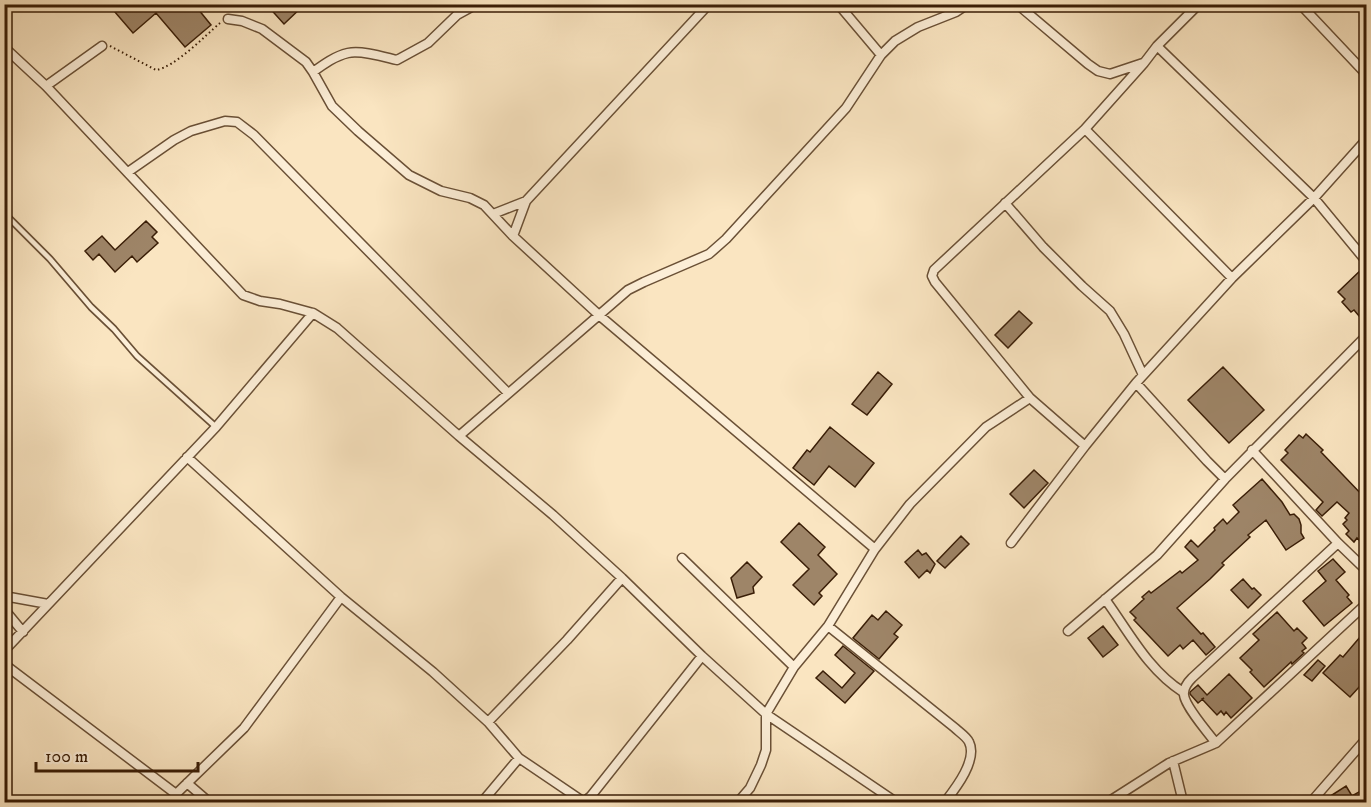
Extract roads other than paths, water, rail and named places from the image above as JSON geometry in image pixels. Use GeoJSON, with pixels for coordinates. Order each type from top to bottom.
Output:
{"type":"FeatureCollection","features":[{"type":"Feature","properties":{"kind":"street"},"geometry":{"type":"LineString","coordinates":[[313,72],[330,60],[350,52],[397,60],[428,43],[458,15],[477,4]]}},
{"type":"Feature","properties":{"kind":"street"},"geometry":{"type":"LineString","coordinates":[[513,236],[526,201],[709,4]]}},
{"type":"Feature","properties":{"kind":"street"},"geometry":{"type":"LineString","coordinates":[[838,4],[881,55]]}},
{"type":"Feature","properties":{"kind":"street"},"geometry":{"type":"LineString","coordinates":[[459,436],[628,290],[709,254],[726,239],[846,108],[881,55],[895,41],[918,27],[956,12],[968,4]]}},
{"type":"Feature","properties":{"kind":"street"},"geometry":{"type":"LineString","coordinates":[[1085,446],[1030,398],[932,276],[934,270],[1085,129],[1157,46],[1199,4]]}},
{"type":"Feature","properties":{"kind":"street"},"geometry":{"type":"LineString","coordinates":[[1300,4],[1366,74]]}},
{"type":"Feature","properties":{"kind":"street"},"geometry":{"type":"LineString","coordinates":[[1018,5],[1098,71],[1110,74],[1144,63]]}},
{"type":"Feature","properties":{"kind":"street"},"geometry":{"type":"LineString","coordinates":[[228,19],[242,21],[262,29],[306,62],[332,106],[409,175],[441,191],[470,198],[484,205],[513,236],[600,316],[875,549]]}},
{"type":"Feature","properties":{"kind":"street"},"geometry":{"type":"LineString","coordinates":[[46,86],[102,46]]}},
{"type":"Feature","properties":{"kind":"street"},"geometry":{"type":"LineString","coordinates":[[1157,46],[1314,198],[1366,261]]}},
{"type":"Feature","properties":{"kind":"street"},"geometry":{"type":"LineString","coordinates":[[4,47],[46,86],[243,295],[313,313],[337,328],[553,515],[766,714],[896,802]]}},
{"type":"Feature","properties":{"kind":"street"},"geometry":{"type":"LineString","coordinates":[[128,172],[191,131],[231,120],[242,125],[508,393]]}},
{"type":"Feature","properties":{"kind":"street"},"geometry":{"type":"LineString","coordinates":[[1085,129],[1232,278]]}},
{"type":"Feature","properties":{"kind":"street"},"geometry":{"type":"LineString","coordinates":[[1011,543],[1143,375],[1232,278],[1314,198],[1366,140]]}},
{"type":"Feature","properties":{"kind":"street"},"geometry":{"type":"LineString","coordinates":[[493,214],[526,201]]}},
{"type":"Feature","properties":{"kind":"street"},"geometry":{"type":"LineString","coordinates":[[1005,203],[1043,247],[1110,311],[1124,334],[1143,375]]}},
{"type":"Feature","properties":{"kind":"street"},"geometry":{"type":"LineString","coordinates":[[4,651],[216,427],[313,313]]}},
{"type":"Feature","properties":{"kind":"street"},"geometry":{"type":"LineString","coordinates":[[1068,631],[1157,555],[1252,450],[1366,336]]}},
{"type":"Feature","properties":{"kind":"street"},"geometry":{"type":"LineString","coordinates":[[1136,383],[1225,479]]}},
{"type":"Feature","properties":{"kind":"street"},"geometry":{"type":"LineString","coordinates":[[738,802],[750,788],[766,750],[766,714],[794,667],[828,626],[875,549],[910,504],[986,427],[1030,398]]}},
{"type":"Feature","properties":{"kind":"street"},"geometry":{"type":"LineString","coordinates":[[1252,450],[1366,570]]}},
{"type":"Feature","properties":{"kind":"street"},"geometry":{"type":"LineString","coordinates":[[188,457],[341,597],[433,672],[488,722],[519,758],[584,802],[702,656]]}},
{"type":"Feature","properties":{"kind":"street"},"geometry":{"type":"LineString","coordinates":[[1183,692],[1192,678],[1338,543]]}},
{"type":"Feature","properties":{"kind":"street"},"geometry":{"type":"LineString","coordinates":[[682,558],[794,667]]}},
{"type":"Feature","properties":{"kind":"street"},"geometry":{"type":"LineString","coordinates":[[488,722],[567,640],[622,578]]}},
{"type":"Feature","properties":{"kind":"street"},"geometry":{"type":"LineString","coordinates":[[4,596],[48,604]]}},
{"type":"Feature","properties":{"kind":"street"},"geometry":{"type":"LineString","coordinates":[[169,802],[244,728],[341,597]]}},
{"type":"Feature","properties":{"kind":"street"},"geometry":{"type":"LineString","coordinates":[[1105,599],[1158,673],[1183,692],[1190,708],[1216,743]]}},
{"type":"Feature","properties":{"kind":"street"},"geometry":{"type":"LineString","coordinates":[[1108,802],[1173,761],[1216,743],[1366,604]]}},
{"type":"Feature","properties":{"kind":"street"},"geometry":{"type":"LineString","coordinates":[[4,609],[23,632]]}},
{"type":"Feature","properties":{"kind":"street"},"geometry":{"type":"LineString","coordinates":[[828,626],[955,728],[969,742],[971,756],[962,779],[945,802]]}},
{"type":"Feature","properties":{"kind":"street"},"geometry":{"type":"LineString","coordinates":[[4,663],[176,794]]}},
{"type":"Feature","properties":{"kind":"street"},"geometry":{"type":"LineString","coordinates":[[1311,802],[1366,739]]}},
{"type":"Feature","properties":{"kind":"street"},"geometry":{"type":"LineString","coordinates":[[482,802],[519,758]]}},
{"type":"Feature","properties":{"kind":"street"},"geometry":{"type":"LineString","coordinates":[[1173,761],[1183,802]]}},
{"type":"Feature","properties":{"kind":"street"},"geometry":{"type":"LineString","coordinates":[[187,783],[209,802]]}},
{"type":"Feature","properties":{"kind":"lane"},"geometry":{"type":"LineString","coordinates":[[4,213],[50,259],[137,356],[216,427]]}}]}
